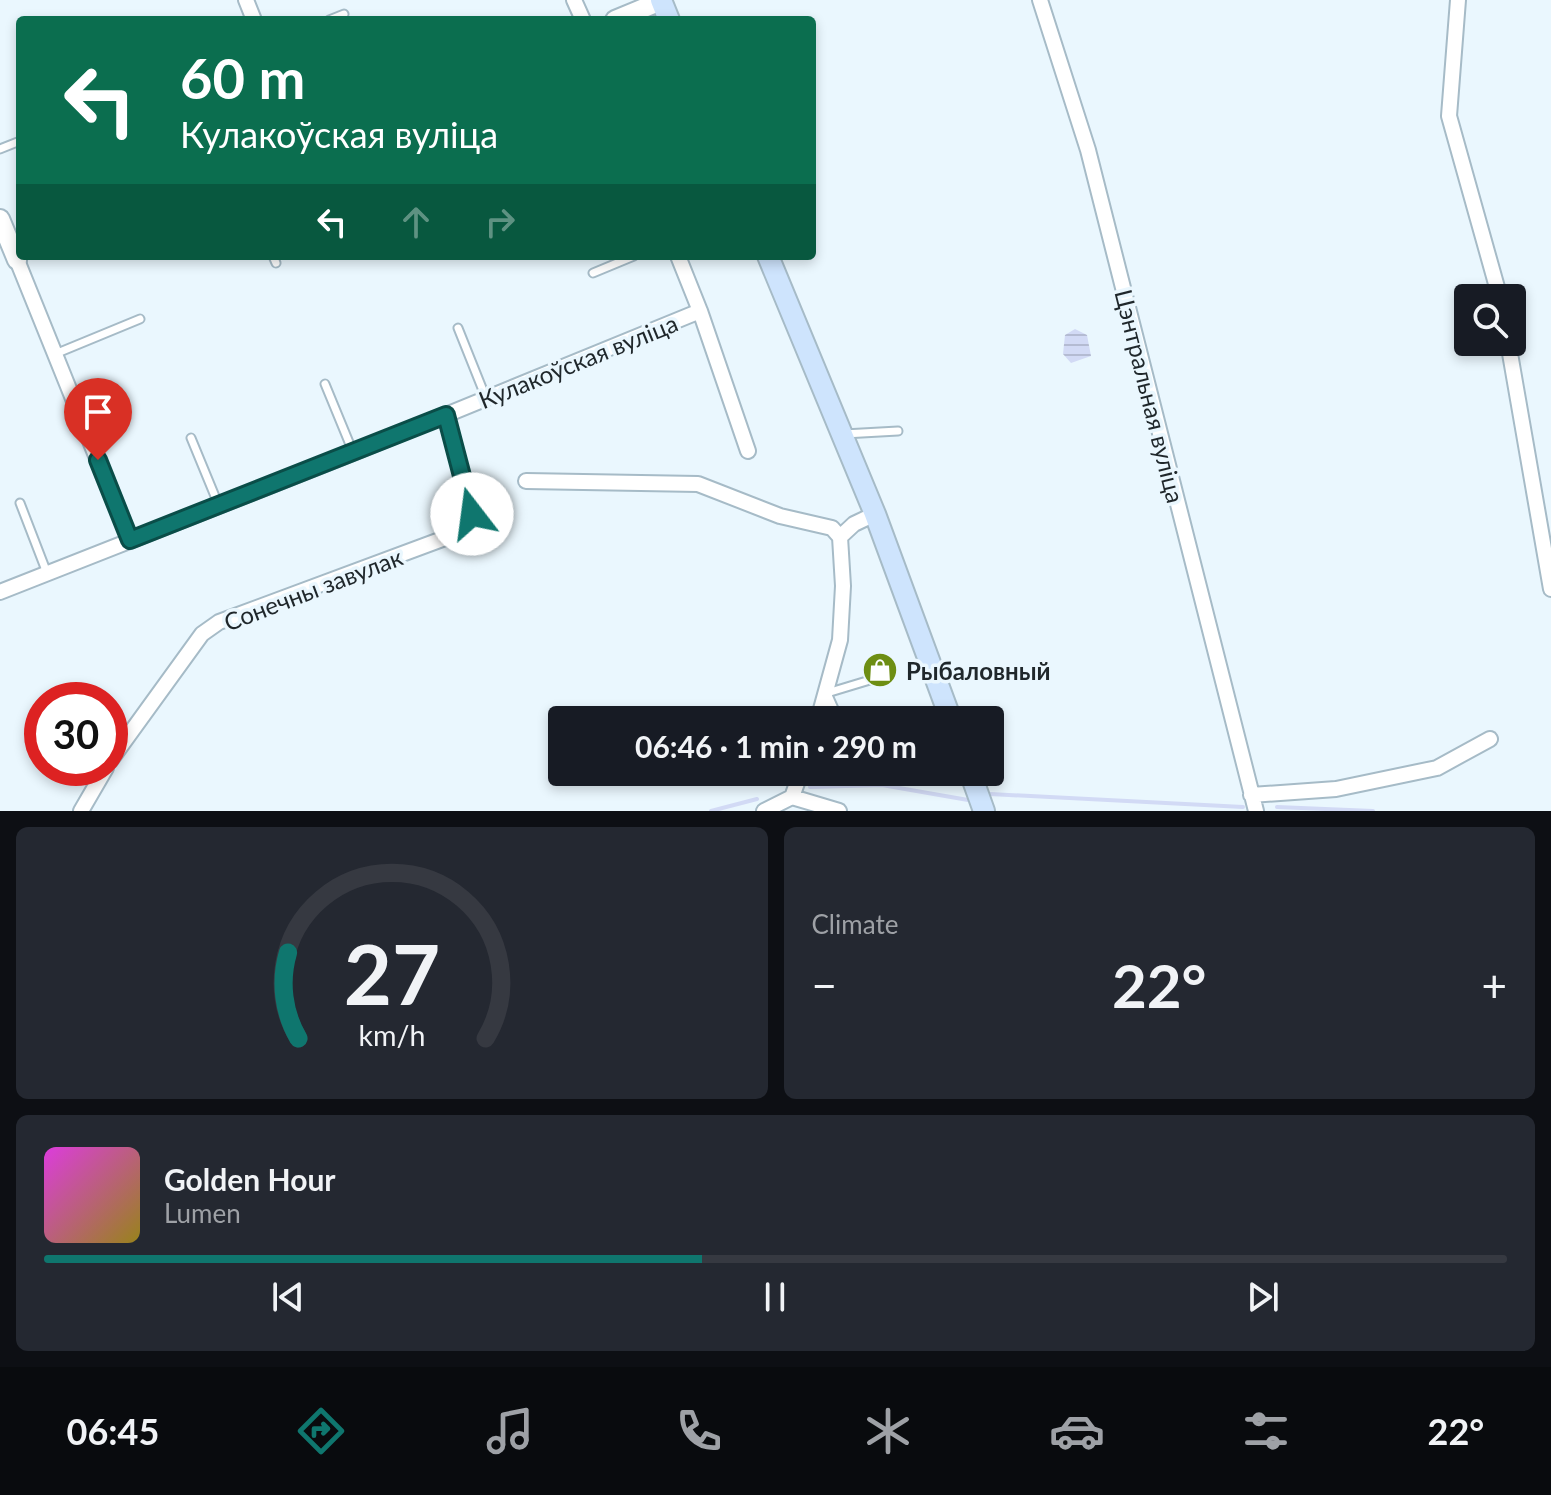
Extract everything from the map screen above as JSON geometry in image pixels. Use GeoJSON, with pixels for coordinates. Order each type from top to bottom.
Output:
{"type":"FeatureCollection","features":[{"type":"Feature","properties":{"kind":"main road"},"geometry":{"type":"LineString","coordinates":[[770,260],[875,514],[946,706]]}},
{"type":"Feature","properties":{"kind":"main road"},"geometry":{"type":"LineString","coordinates":[[975,786],[984,811]]}},
{"type":"Feature","properties":{"kind":"street","name":"Цэнтральная вуліца"},"geometry":{"type":"LineString","coordinates":[[1040,0],[1088,150],[1256,811]]}},
{"type":"Feature","properties":{"kind":"street"},"geometry":{"type":"LineString","coordinates":[[1458,0],[1449,116],[1496,284]]}},
{"type":"Feature","properties":{"kind":"street"},"geometry":{"type":"LineString","coordinates":[[630,16],[663,7]]}},
{"type":"Feature","properties":{"kind":"street"},"geometry":{"type":"LineString","coordinates":[[0,219],[130,540]]}},
{"type":"Feature","properties":{"kind":"street","name":"Кулакоўская вуліца"},"geometry":{"type":"LineString","coordinates":[[0,592],[353,453],[448,420],[486,398],[702,317],[680,260]]}},
{"type":"Feature","properties":{"kind":"street"},"geometry":{"type":"LineString","coordinates":[[702,317],[748,451]]}},
{"type":"Feature","properties":{"kind":"street"},"geometry":{"type":"LineString","coordinates":[[1510,356],[1551,589]]}},
{"type":"Feature","properties":{"kind":"street","name":"Сонечны завулак"},"geometry":{"type":"LineString","coordinates":[[128,736],[202,634],[219,622],[464,531],[472,514],[448,420]]}},
{"type":"Feature","properties":{"kind":"street"},"geometry":{"type":"LineString","coordinates":[[526,481],[698,484],[780,516],[832,528],[840,537],[843,586],[840,640],[823,706]]}},
{"type":"Feature","properties":{"kind":"street"},"geometry":{"type":"LineString","coordinates":[[840,537],[854,524],[875,514]]}},
{"type":"Feature","properties":{"kind":"street"},"geometry":{"type":"LineString","coordinates":[[1251,795],[1336,789],[1437,768],[1490,739]]}},
{"type":"Feature","properties":{"kind":"street"},"geometry":{"type":"LineString","coordinates":[[81,811],[96,786]]}},
{"type":"Feature","properties":{"kind":"street"},"geometry":{"type":"LineString","coordinates":[[792,797],[796,786]]}},
{"type":"Feature","properties":{"kind":"street"},"geometry":{"type":"LineString","coordinates":[[764,811],[792,797],[839,811]]}},
{"type":"Feature","properties":{"kind":"lane"},"geometry":{"type":"LineString","coordinates":[[339,16],[344,14]]}},
{"type":"Feature","properties":{"kind":"lane"},"geometry":{"type":"LineString","coordinates":[[593,273],[624,260]]}},
{"type":"Feature","properties":{"kind":"lane"},"geometry":{"type":"LineString","coordinates":[[55,354],[140,319]]}},
{"type":"Feature","properties":{"kind":"lane"},"geometry":{"type":"LineString","coordinates":[[458,328],[486,398]]}},
{"type":"Feature","properties":{"kind":"lane"},"geometry":{"type":"LineString","coordinates":[[325,384],[353,453]]}},
{"type":"Feature","properties":{"kind":"lane"},"geometry":{"type":"LineString","coordinates":[[841,434],[898,431]]}},
{"type":"Feature","properties":{"kind":"lane"},"geometry":{"type":"LineString","coordinates":[[191,438],[219,506]]}},
{"type":"Feature","properties":{"kind":"lane"},"geometry":{"type":"LineString","coordinates":[[20,503],[47,573]]}},
{"type":"Feature","properties":{"kind":"lane"},"geometry":{"type":"LineString","coordinates":[[833,706],[827,693],[870,680]]}},
{"type":"Feature","properties":{"kind":"water"},"geometry":{"type":"Polygon","coordinates":[[[1075,329],[1087,335],[1091,356],[1071,363],[1063,354],[1065,335],[1075,329]]]}},
{"type":"Feature","properties":{"kind":"waterway"},"geometry":{"type":"LineString","coordinates":[[810,787],[882,785],[968,800]]}},
{"type":"Feature","properties":{"kind":"waterway"},"geometry":{"type":"LineString","coordinates":[[990,794],[1243,807]]}},
{"type":"Feature","properties":{"kind":"waterway"},"geometry":{"type":"LineString","coordinates":[[711,811],[757,799]]}},
{"type":"Feature","properties":{"kind":"waterway"},"geometry":{"type":"LineString","coordinates":[[1277,807],[1373,811]]}},
{"type":"Feature","properties":{"kind":"place","name":"Рыбаловный"},"geometry":{"type":"Point","coordinates":[880,670]}},
{"type":"Feature","properties":{"kind":"route"},"geometry":{"type":"LineString","coordinates":[[98,460],[130,540],[446,415],[472,514]]}}]}
